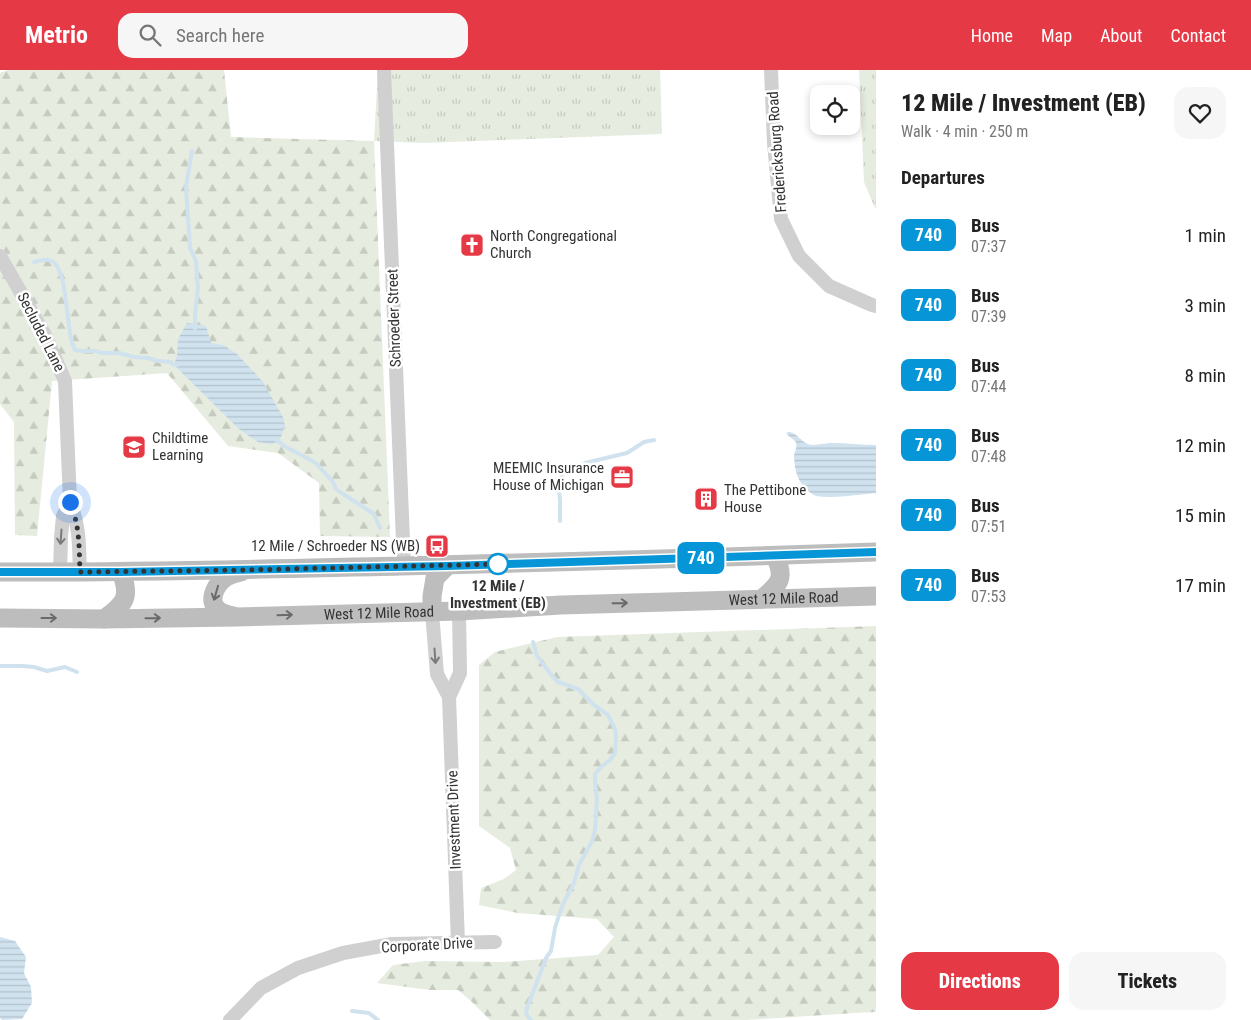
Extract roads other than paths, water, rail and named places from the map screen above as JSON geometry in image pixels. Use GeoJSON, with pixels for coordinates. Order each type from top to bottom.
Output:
{"type":"FeatureCollection","features":[{"type":"Feature","properties":{"kind":"main road"},"geometry":{"type":"LineString","coordinates":[[0,572],[121,572],[447,566],[876,552]]}},
{"type":"Feature","properties":{"kind":"main road"},"geometry":{"type":"LineString","coordinates":[[762,600],[775,588],[781,576],[780,565],[775,556]]}},
{"type":"Feature","properties":{"kind":"main road"},"geometry":{"type":"LineString","coordinates":[[432,612],[435,578],[447,566]]}},
{"type":"Feature","properties":{"kind":"main road"},"geometry":{"type":"LineString","coordinates":[[236,617],[215,608],[213,600],[214,590],[226,577],[245,570]]}},
{"type":"Feature","properties":{"kind":"main road"},"geometry":{"type":"LineString","coordinates":[[104,618],[117,610],[123,603],[126,594],[121,572]]}},
{"type":"Feature","properties":{"kind":"main road","name":"West 12 Mile Road"},"geometry":{"type":"LineString","coordinates":[[0,618],[236,617],[459,611],[561,604],[876,596]]}},
{"type":"Feature","properties":{"kind":"street","name":"Schroeder Street"},"geometry":{"type":"LineString","coordinates":[[384,70],[404,566]]}},
{"type":"Feature","properties":{"kind":"street","name":"Fredericksburg Road"},"geometry":{"type":"LineString","coordinates":[[772,70],[774,143],[781,219],[799,256],[829,286],[876,306]]}},
{"type":"Feature","properties":{"kind":"street","name":"Secluded Lane"},"geometry":{"type":"LineString","coordinates":[[0,256],[45,335],[65,381],[70,502],[76,516],[79,536],[80,572]]}},
{"type":"Feature","properties":{"kind":"street","name":"Secluded Lane"},"geometry":{"type":"LineString","coordinates":[[60,572],[63,516],[70,502]]}},
{"type":"Feature","properties":{"kind":"street","name":"Investment Drive"},"geometry":{"type":"LineString","coordinates":[[458,943],[449,698],[460,673],[459,611]]}},
{"type":"Feature","properties":{"kind":"street","name":"Investment Drive"},"geometry":{"type":"LineString","coordinates":[[432,612],[436,674],[449,698]]}},
{"type":"Feature","properties":{"kind":"street","name":"Corporate Drive"},"geometry":{"type":"LineString","coordinates":[[230,1020],[261,988],[298,968],[343,953],[392,944],[495,942]]}},
{"type":"Feature","properties":{"kind":"water"},"geometry":{"type":"Polygon","coordinates":[[[187,323],[206,326],[211,343],[223,345],[237,354],[263,382],[283,417],[285,426],[279,442],[271,444],[258,442],[239,429],[174,365],[177,356],[178,339],[187,323]]]}},
{"type":"Feature","properties":{"kind":"water"},"geometry":{"type":"Polygon","coordinates":[[[786,433],[795,434],[805,443],[812,445],[832,443],[876,445],[876,493],[826,497],[810,493],[797,476],[794,457],[796,445],[795,441],[786,433]]]}},
{"type":"Feature","properties":{"kind":"water"},"geometry":{"type":"Polygon","coordinates":[[[0,937],[15,941],[26,957],[24,973],[31,987],[32,1003],[22,1019],[2,1020],[0,1018],[0,937]]]}},
{"type":"Feature","properties":{"kind":"waterway"},"geometry":{"type":"LineString","coordinates":[[192,151],[186,187],[190,248],[196,261],[198,288],[195,329]]}},
{"type":"Feature","properties":{"kind":"waterway"},"geometry":{"type":"LineString","coordinates":[[34,262],[50,260],[57,267],[64,289],[72,342],[75,350],[119,353],[171,362],[177,365]]}},
{"type":"Feature","properties":{"kind":"waterway"},"geometry":{"type":"LineString","coordinates":[[276,440],[316,463],[333,482],[336,489],[374,514],[380,528]]}},
{"type":"Feature","properties":{"kind":"waterway"},"geometry":{"type":"LineString","coordinates":[[560,521],[559,486],[564,472],[575,471],[585,463],[627,453],[644,442],[654,440]]}},
{"type":"Feature","properties":{"kind":"waterway"},"geometry":{"type":"LineString","coordinates":[[531,1020],[526,1014],[527,1008],[546,958],[551,951],[560,912],[574,883],[579,865],[592,841],[595,830],[597,799],[595,774],[615,753],[616,736],[615,729],[608,715],[594,705],[578,689],[558,682],[553,677],[537,656],[533,642]]}},
{"type":"Feature","properties":{"kind":"waterway"},"geometry":{"type":"LineString","coordinates":[[0,666],[34,667],[47,671],[65,667],[77,672]]}},
{"type":"Feature","properties":{"kind":"waterway"},"geometry":{"type":"LineString","coordinates":[[352,1011],[369,1013],[378,1020]]}},
{"type":"Feature","properties":{"kind":"place","name":"North Congregational Church"},"geometry":{"type":"Point","coordinates":[472,245]}},
{"type":"Feature","properties":{"kind":"place","name":"Childtime Learning"},"geometry":{"type":"Point","coordinates":[134,447]}},
{"type":"Feature","properties":{"kind":"place","name":"MEEMIC Insurance House of Michigan"},"geometry":{"type":"Point","coordinates":[622,477]}},
{"type":"Feature","properties":{"kind":"place","name":"The Pettibone House"},"geometry":{"type":"Point","coordinates":[706,499]}},
{"type":"Feature","properties":{"kind":"place","name":"12 Mile / Schroeder NS (WB)"},"geometry":{"type":"Point","coordinates":[437,546]}},
{"type":"Feature","properties":{"kind":"place","name":"12 Mile / Investment (EB)"},"geometry":{"type":"Point","coordinates":[498,564]}}]}
